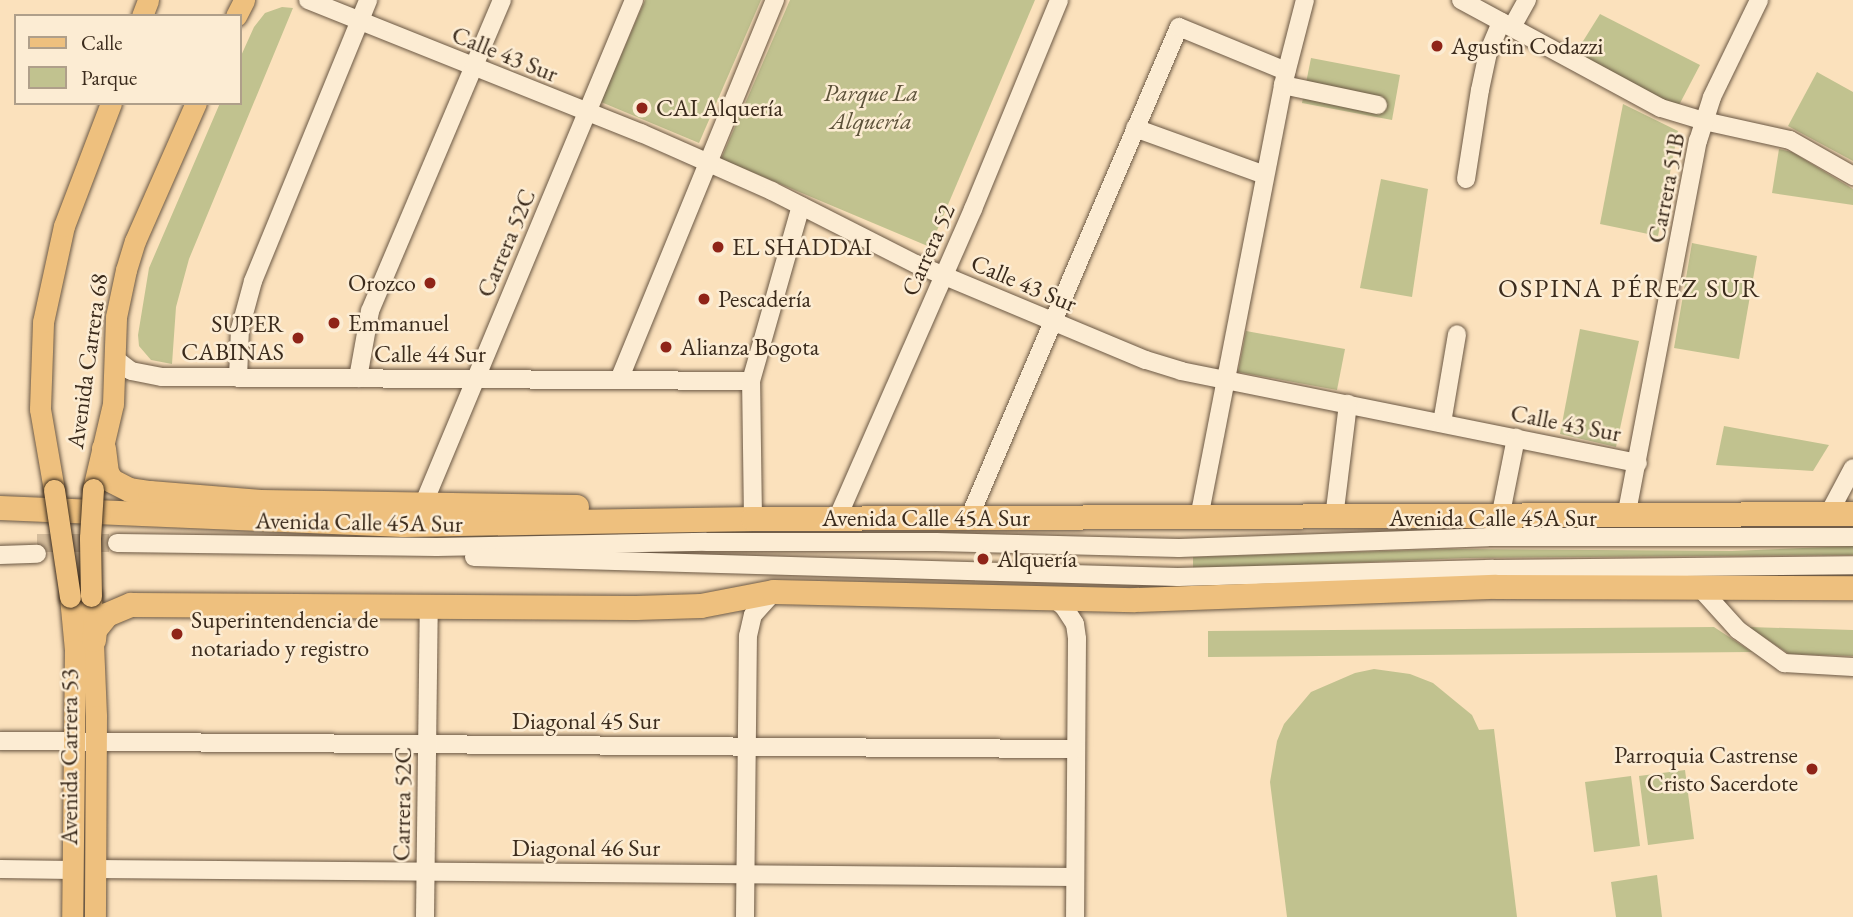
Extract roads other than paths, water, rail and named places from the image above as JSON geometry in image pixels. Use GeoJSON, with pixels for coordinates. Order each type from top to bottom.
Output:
{"type":"FeatureCollection","features":[{"type":"Feature","properties":{"kind":"highway"},"geometry":{"type":"LineString","coordinates":[[104,449],[107,473],[112,481],[130,490],[261,502],[588,508],[753,519]]}},
{"type":"Feature","properties":{"kind":"highway","name":"Avenida Calle 45A Sur"},"geometry":{"type":"LineString","coordinates":[[0,508],[404,524],[753,519],[1500,518],[1853,514]]}},
{"type":"Feature","properties":{"kind":"highway"},"geometry":{"type":"LineString","coordinates":[[94,640],[95,630],[107,615],[131,605],[671,607],[725,602],[774,593],[1225,598],[1496,587],[1853,588]]}},
{"type":"Feature","properties":{"kind":"main road","name":"Avenida Carrera 68"},"geometry":{"type":"LineString","coordinates":[[70,597],[40,409],[43,322],[64,226],[110,105]]}},
{"type":"Feature","properties":{"kind":"main road","name":"Avenida Carrera 68"},"geometry":{"type":"LineString","coordinates":[[91,596],[93,489],[113,404],[116,317],[125,270],[135,241],[195,105]]}},
{"type":"Feature","properties":{"kind":"main road","name":"Avenida Carrera 53"},"geometry":{"type":"LineString","coordinates":[[91,596],[96,742],[95,917]]}},
{"type":"Feature","properties":{"kind":"main road","name":"Avenida Carrera 53"},"geometry":{"type":"LineString","coordinates":[[70,597],[75,650],[72,917]]}},
{"type":"Feature","properties":{"kind":"street","name":"Calle 43 Sur"},"geometry":{"type":"LineString","coordinates":[[308,0],[709,164],[944,276],[1155,363],[1226,380],[1638,463]]}},
{"type":"Feature","properties":{"kind":"street"},"geometry":{"type":"LineString","coordinates":[[238,377],[240,329],[253,281],[368,0]]}},
{"type":"Feature","properties":{"kind":"street"},"geometry":{"type":"LineString","coordinates":[[358,378],[370,312],[502,0]]}},
{"type":"Feature","properties":{"kind":"street","name":"Carrera 52C"},"geometry":{"type":"LineString","coordinates":[[423,505],[634,0]]}},
{"type":"Feature","properties":{"kind":"street"},"geometry":{"type":"LineString","coordinates":[[619,380],[775,0]]}},
{"type":"Feature","properties":{"kind":"street","name":"Carrera 52"},"geometry":{"type":"LineString","coordinates":[[837,519],[944,276],[1059,0]]}},
{"type":"Feature","properties":{"kind":"street"},"geometry":{"type":"LineString","coordinates":[[1199,518],[1284,78],[1305,0]]}},
{"type":"Feature","properties":{"kind":"street"},"geometry":{"type":"LineString","coordinates":[[1461,0],[1661,108],[1704,121],[1790,140],[1853,176]]}},
{"type":"Feature","properties":{"kind":"street"},"geometry":{"type":"LineString","coordinates":[[1466,179],[1479,90],[1488,53],[1506,24],[1527,0]]}},
{"type":"Feature","properties":{"kind":"street","name":"Carrera 51B"},"geometry":{"type":"LineString","coordinates":[[1626,517],[1704,121],[1712,97],[1759,0]]}},
{"type":"Feature","properties":{"kind":"street"},"geometry":{"type":"LineString","coordinates":[[969,519],[1179,27],[1284,78],[1378,105]]}},
{"type":"Feature","properties":{"kind":"street"},"geometry":{"type":"LineString","coordinates":[[1135,128],[1265,175]]}},
{"type":"Feature","properties":{"kind":"street"},"geometry":{"type":"LineString","coordinates":[[753,519],[751,381],[801,206]]}},
{"type":"Feature","properties":{"kind":"street"},"geometry":{"type":"LineString","coordinates":[[1442,423],[1457,334]]}},
{"type":"Feature","properties":{"kind":"street","name":"Calle 44 Sur"},"geometry":{"type":"LineString","coordinates":[[114,358],[131,371],[148,376],[751,381]]}},
{"type":"Feature","properties":{"kind":"street"},"geometry":{"type":"LineString","coordinates":[[1334,518],[1348,404]]}},
{"type":"Feature","properties":{"kind":"street"},"geometry":{"type":"LineString","coordinates":[[1500,518],[1516,438]]}},
{"type":"Feature","properties":{"kind":"street"},"geometry":{"type":"LineString","coordinates":[[1828,515],[1853,468]]}},
{"type":"Feature","properties":{"kind":"street"},"geometry":{"type":"LineString","coordinates":[[1853,537],[1488,537],[1179,548],[936,542],[117,548],[1178,578],[1493,569],[1853,565]]}},
{"type":"Feature","properties":{"kind":"street"},"geometry":{"type":"LineString","coordinates":[[0,545],[37,548],[0,555]]}},
{"type":"Feature","properties":{"kind":"street"},"geometry":{"type":"LineString","coordinates":[[1700,588],[1738,630],[1784,663],[1853,667]]}},
{"type":"Feature","properties":{"kind":"street"},"geometry":{"type":"LineString","coordinates":[[745,917],[748,636],[753,615],[774,593]]}},
{"type":"Feature","properties":{"kind":"street"},"geometry":{"type":"LineString","coordinates":[[1053,598],[1064,607],[1074,624],[1075,917]]}},
{"type":"Feature","properties":{"kind":"street","name":"Carrera 52C"},"geometry":{"type":"LineString","coordinates":[[425,917],[429,607]]}},
{"type":"Feature","properties":{"kind":"street","name":"Diagonal 45 Sur"},"geometry":{"type":"LineString","coordinates":[[0,741],[1076,749]]}},
{"type":"Feature","properties":{"kind":"street"},"geometry":{"type":"LineString","coordinates":[[0,869],[73,870]]}},
{"type":"Feature","properties":{"kind":"street","name":"Diagonal 46 Sur"},"geometry":{"type":"LineString","coordinates":[[95,869],[1075,877]]}},
{"type":"Feature","properties":{"kind":"tunnel"},"geometry":{"type":"LineString","coordinates":[[37,543],[117,543]]}},
{"type":"Feature","properties":{"kind":"place","name":"Agustin Codazzi"},"geometry":{"type":"Point","coordinates":[1437,46]}},
{"type":"Feature","properties":{"kind":"place","name":"CAI Alquería"},"geometry":{"type":"Point","coordinates":[642,108]}},
{"type":"Feature","properties":{"kind":"place","name":"EL SHADDAI"},"geometry":{"type":"Point","coordinates":[718,247]}},
{"type":"Feature","properties":{"kind":"place","name":"Orozco"},"geometry":{"type":"Point","coordinates":[430,283]}},
{"type":"Feature","properties":{"kind":"place","name":"Pescadería"},"geometry":{"type":"Point","coordinates":[704,299]}},
{"type":"Feature","properties":{"kind":"place","name":"Emmanuel"},"geometry":{"type":"Point","coordinates":[334,323]}},
{"type":"Feature","properties":{"kind":"place","name":"SUPER CABINAS"},"geometry":{"type":"Point","coordinates":[298,338]}},
{"type":"Feature","properties":{"kind":"place","name":"Alianza Bogota"},"geometry":{"type":"Point","coordinates":[666,347]}},
{"type":"Feature","properties":{"kind":"place","name":"Alquería"},"geometry":{"type":"Point","coordinates":[983,559]}},
{"type":"Feature","properties":{"kind":"place","name":"Superintendencia de notariado y registro"},"geometry":{"type":"Point","coordinates":[177,634]}},
{"type":"Feature","properties":{"kind":"place","name":"Parroquia Castrense Cristo Sacerdote"},"geometry":{"type":"Point","coordinates":[1812,769]}},
{"type":"Feature","properties":{"kind":"district","name":"OSPINA PÉREZ SUR"},"geometry":{"type":"Point","coordinates":[1630,289]}},
{"type":"Feature","properties":{"kind":"park label","name":"Parque La Alquería"},"geometry":{"type":"Point","coordinates":[871,107]}}]}
